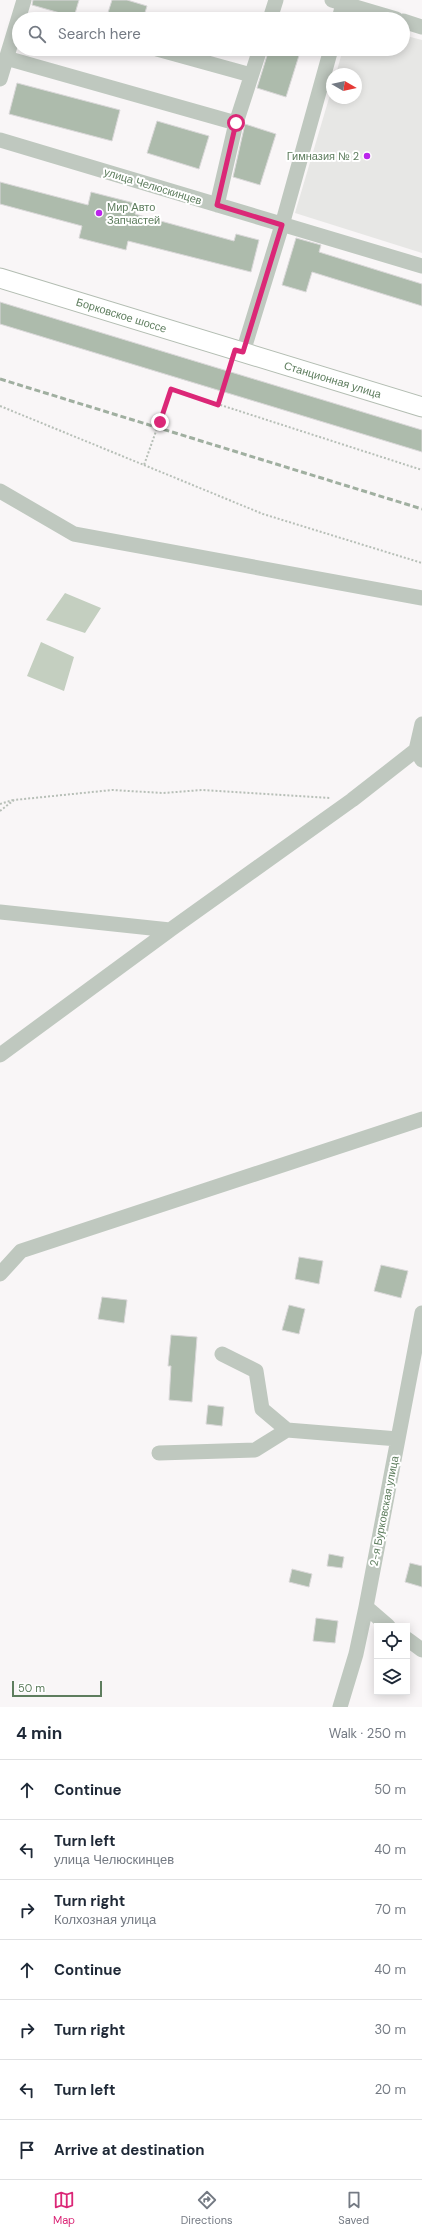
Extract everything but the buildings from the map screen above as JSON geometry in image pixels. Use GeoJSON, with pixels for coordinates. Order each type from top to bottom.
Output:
{"type":"FeatureCollection","features":[{"type":"Feature","properties":{"kind":"main road","name":"Борковское шоссе"},"geometry":{"type":"LineString","coordinates":[[0,278],[239,351]]}},
{"type":"Feature","properties":{"kind":"main road","name":"Станционная улица"},"geometry":{"type":"LineString","coordinates":[[239,351],[422,407]]}},
{"type":"Feature","properties":{"kind":"street"},"geometry":{"type":"LineString","coordinates":[[20,12],[24,0]]}},
{"type":"Feature","properties":{"kind":"street"},"geometry":{"type":"LineString","coordinates":[[272,12],[276,0]]}},
{"type":"Feature","properties":{"kind":"street"},"geometry":{"type":"LineString","coordinates":[[339,12],[340,1],[374,12]]}},
{"type":"Feature","properties":{"kind":"street"},"geometry":{"type":"LineString","coordinates":[[410,23],[422,27]]}},
{"type":"Feature","properties":{"kind":"street"},"geometry":{"type":"LineString","coordinates":[[0,79],[12,39]]}},
{"type":"Feature","properties":{"kind":"street"},"geometry":{"type":"LineString","coordinates":[[182,56],[251,75]]}},
{"type":"Feature","properties":{"kind":"street"},"geometry":{"type":"LineString","coordinates":[[217,205],[236,123],[258,56]]}},
{"type":"Feature","properties":{"kind":"street"},"geometry":{"type":"LineString","coordinates":[[239,351],[282,225],[329,56]]}},
{"type":"Feature","properties":{"kind":"street"},"geometry":{"type":"LineString","coordinates":[[6,58],[236,123]]}},
{"type":"Feature","properties":{"kind":"street","name":"улица Челюскинцев"},"geometry":{"type":"LineString","coordinates":[[0,140],[422,266]]}},
{"type":"Feature","properties":{"kind":"street"},"geometry":{"type":"LineString","coordinates":[[0,491],[74,534],[422,598]]}},
{"type":"Feature","properties":{"kind":"street"},"geometry":{"type":"LineString","coordinates":[[0,1055],[170,930],[352,800],[419,755],[422,724]]}},
{"type":"Feature","properties":{"kind":"street"},"geometry":{"type":"LineString","coordinates":[[0,912],[170,930]]}},
{"type":"Feature","properties":{"kind":"street"},"geometry":{"type":"LineString","coordinates":[[0,1274],[20,1250],[422,1119]]}},
{"type":"Feature","properties":{"kind":"street","name":"2-я Бурковская улица"},"geometry":{"type":"LineString","coordinates":[[340,1707],[356,1654],[366,1607],[422,1313]]}},
{"type":"Feature","properties":{"kind":"street"},"geometry":{"type":"LineString","coordinates":[[222,1354],[256,1371],[262,1409],[287,1430],[398,1439]]}},
{"type":"Feature","properties":{"kind":"street"},"geometry":{"type":"LineString","coordinates":[[159,1453],[255,1450],[287,1430]]}},
{"type":"Feature","properties":{"kind":"street"},"geometry":{"type":"LineString","coordinates":[[366,1607],[385,1623]]}},
{"type":"Feature","properties":{"kind":"street"},"geometry":{"type":"LineString","coordinates":[[410,1641],[422,1650]]}},
{"type":"Feature","properties":{"kind":"path"},"geometry":{"type":"LineString","coordinates":[[218,405],[239,351]]}},
{"type":"Feature","properties":{"kind":"path"},"geometry":{"type":"LineString","coordinates":[[144,465],[171,389],[422,470]]}},
{"type":"Feature","properties":{"kind":"path"},"geometry":{"type":"LineString","coordinates":[[0,406],[263,514],[422,563]]}},
{"type":"Feature","properties":{"kind":"path"},"geometry":{"type":"LineString","coordinates":[[0,804],[14,800],[112,790],[163,793],[202,790],[352,800]]}},
{"type":"Feature","properties":{"kind":"path"},"geometry":{"type":"LineString","coordinates":[[0,811],[14,800]]}},
{"type":"Feature","properties":{"kind":"shaded area","name":"Гимназия № 2"},"geometry":{"type":"Polygon","coordinates":[[[410,37],[422,40],[422,253],[295,213],[327,104],[362,104],[362,68],[338,68],[341,56],[410,56],[410,37]]]}},
{"type":"Feature","properties":{"kind":"shaded area"},"geometry":{"type":"Polygon","coordinates":[[[65,593],[101,608],[85,633],[46,620],[65,593]]]}},
{"type":"Feature","properties":{"kind":"shaded area"},"geometry":{"type":"Polygon","coordinates":[[[41,642],[74,657],[64,691],[27,676],[41,642]]]}},
{"type":"Feature","properties":{"kind":"railway"},"geometry":{"type":"LineString","coordinates":[[0,379],[422,509]]}},
{"type":"Feature","properties":{"kind":"place","name":"Гимназия № 2"},"geometry":{"type":"Point","coordinates":[367,156]}},
{"type":"Feature","properties":{"kind":"place","name":"Мир Авто Запчастей"},"geometry":{"type":"Point","coordinates":[99,213]}},
{"type":"Feature","properties":{"kind":"route"},"geometry":{"type":"LineString","coordinates":[[160,422],[171,389],[218,405],[235,350],[243,352],[282,225],[217,205],[236,123]]}}]}
